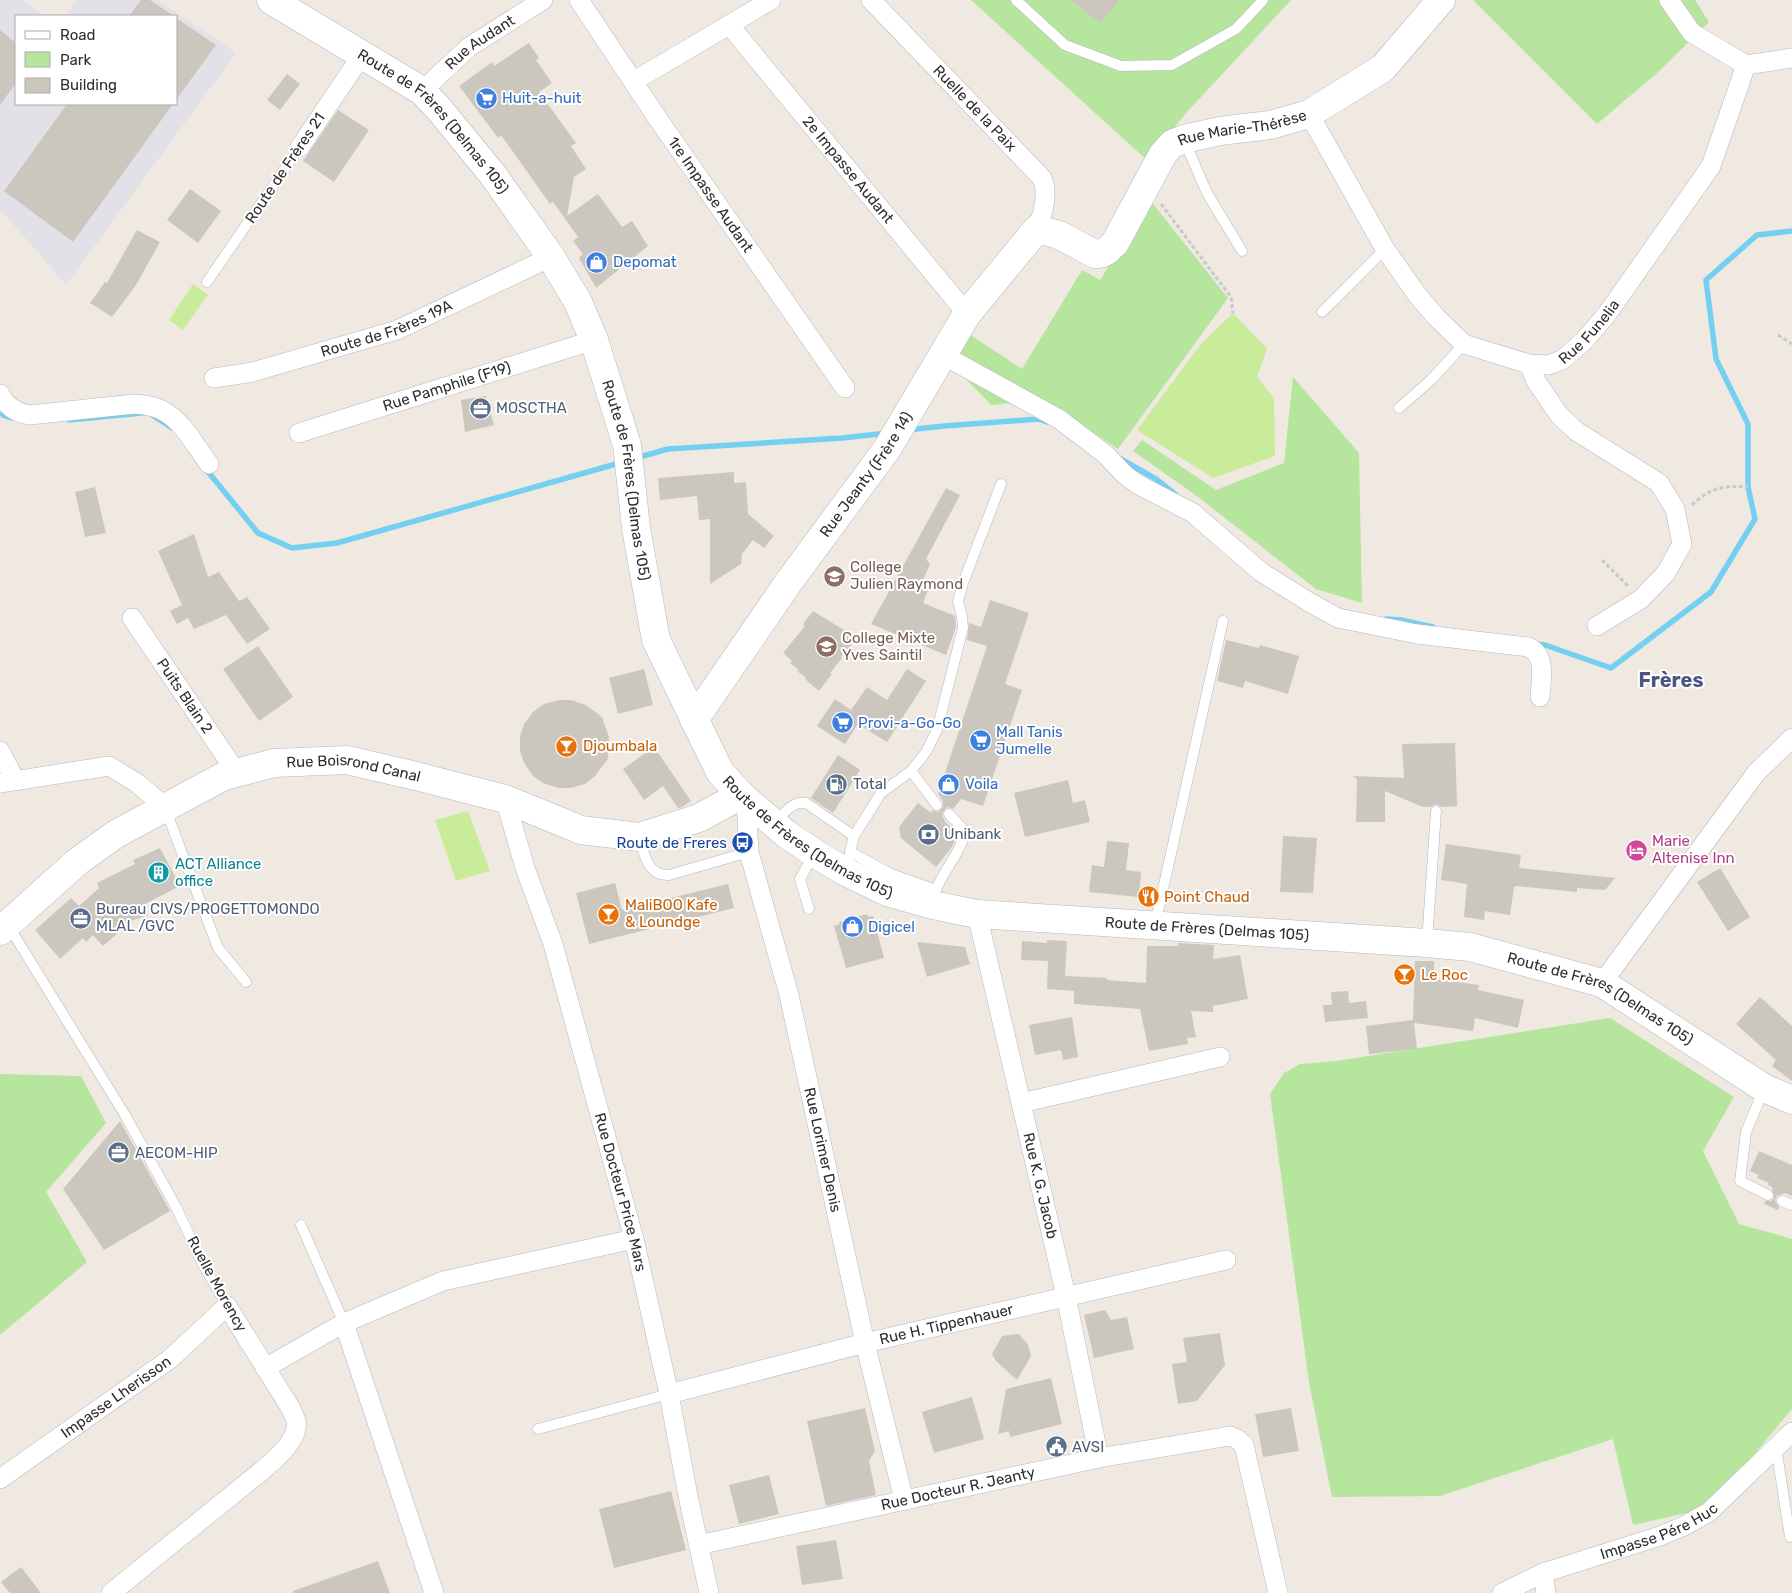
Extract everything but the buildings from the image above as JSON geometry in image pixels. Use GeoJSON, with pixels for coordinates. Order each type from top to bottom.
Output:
{"type":"FeatureCollection","features":[{"type":"Feature","properties":{"kind":"main road","name":"Route de Frères (Delmas 105)"},"geometry":{"type":"LineString","coordinates":[[271,0],[422,92],[440,109],[493,175],[551,257],[578,302],[594,340],[627,445],[632,476],[636,528],[656,640],[720,772],[743,797],[774,824],[814,853],[849,862],[886,892],[934,897],[977,914],[1427,943],[1470,948],[1602,983],[1764,1088],[1792,1100]]}},
{"type":"Feature","properties":{"kind":"main road","name":"Rue Marie-Thérèse"},"geometry":{"type":"LineString","coordinates":[[1037,229],[1059,235],[1094,254],[1107,251],[1114,243],[1163,154],[1172,144],[1184,139],[1220,131],[1270,125],[1309,114],[1383,68],[1441,0]]}},
{"type":"Feature","properties":{"kind":"main road","name":"Rue Jeanty (Frère 14)"},"geometry":{"type":"LineString","coordinates":[[694,720],[788,583],[888,449],[967,314],[1037,229]]}},
{"type":"Feature","properties":{"kind":"main road","name":"Rue Boisrond Canal"},"geometry":{"type":"LineString","coordinates":[[4,927],[77,862],[116,834],[224,776],[274,763],[347,760],[505,799],[581,830],[640,837],[699,818],[743,797]]}},
{"type":"Feature","properties":{"kind":"street","name":"Rue Audant"},"geometry":{"type":"LineString","coordinates":[[422,92],[470,47],[543,0]]}},
{"type":"Feature","properties":{"kind":"street","name":"1re Impasse Audant"},"geometry":{"type":"LineString","coordinates":[[579,0],[658,119],[845,388]]}},
{"type":"Feature","properties":{"kind":"street"},"geometry":{"type":"LineString","coordinates":[[634,81],[730,26],[771,0]]}},
{"type":"Feature","properties":{"kind":"street","name":"Ruelle de la Paix"},"geometry":{"type":"LineString","coordinates":[[872,0],[1042,178],[1046,185],[1046,193],[1037,229]]}},
{"type":"Feature","properties":{"kind":"street"},"geometry":{"type":"LineString","coordinates":[[1669,0],[1692,33],[1746,65],[1792,58]]}},
{"type":"Feature","properties":{"kind":"street","name":"2e Impasse Audant"},"geometry":{"type":"LineString","coordinates":[[730,26],[967,314]]}},
{"type":"Feature","properties":{"kind":"street","name":"Route de Frères 21"},"geometry":{"type":"LineString","coordinates":[[300,147],[362,55]]}},
{"type":"Feature","properties":{"kind":"street","name":"Rue Funelia"},"geometry":{"type":"LineString","coordinates":[[1309,114],[1385,249],[1431,311],[1464,344],[1529,364],[1548,365],[1562,360],[1584,341],[1607,314],[1711,166],[1746,65]]}},
{"type":"Feature","properties":{"kind":"street","name":"Route de Frères 19A"},"geometry":{"type":"LineString","coordinates":[[214,378],[254,372],[397,330],[551,257]]}},
{"type":"Feature","properties":{"kind":"street","name":"Rue Pamphile (F19)"},"geometry":{"type":"LineString","coordinates":[[299,432],[594,340]]}},
{"type":"Feature","properties":{"kind":"street"},"geometry":{"type":"LineString","coordinates":[[943,355],[1059,419],[1105,454],[1125,475],[1193,514],[1261,572],[1308,602],[1338,618],[1417,634],[1534,649],[1540,657],[1540,696]]}},
{"type":"Feature","properties":{"kind":"street"},"geometry":{"type":"LineString","coordinates":[[1529,364],[1536,381],[1559,414],[1576,431],[1659,483],[1675,509],[1678,520],[1682,544],[1666,573],[1641,599],[1596,626]]}},
{"type":"Feature","properties":{"kind":"street"},"geometry":{"type":"LineString","coordinates":[[0,394],[11,408],[19,414],[30,415],[134,404],[152,406],[165,411],[176,420],[209,464]]}},
{"type":"Feature","properties":{"kind":"street","name":"Puits Blain 2"},"geometry":{"type":"LineString","coordinates":[[132,618],[237,772]]}},
{"type":"Feature","properties":{"kind":"street"},"geometry":{"type":"LineString","coordinates":[[1602,983],[1756,773],[1792,738]]}},
{"type":"Feature","properties":{"kind":"street"},"geometry":{"type":"LineString","coordinates":[[0,752],[7,782],[109,766],[137,783],[165,807]]}},
{"type":"Feature","properties":{"kind":"street","name":"Rue Lorimer Denis"},"geometry":{"type":"LineString","coordinates":[[743,797],[749,852],[790,995],[865,1343],[904,1500]]}},
{"type":"Feature","properties":{"kind":"street","name":"Rue Docteur Price Mars"},"geometry":{"type":"LineString","coordinates":[[505,799],[525,868],[553,944],[634,1239],[669,1394],[698,1545],[710,1593]]}},
{"type":"Feature","properties":{"kind":"street","name":"Rue K. G. Jacob"},"geometry":{"type":"LineString","coordinates":[[977,914],[1066,1296],[1099,1458]]}},
{"type":"Feature","properties":{"kind":"street"},"geometry":{"type":"LineString","coordinates":[[1022,1103],[1220,1057]]}},
{"type":"Feature","properties":{"kind":"street"},"geometry":{"type":"LineString","coordinates":[[265,1368],[344,1323],[443,1281],[634,1239]]}},
{"type":"Feature","properties":{"kind":"street","name":"Rue H. Tippenhauer"},"geometry":{"type":"LineString","coordinates":[[669,1394],[865,1343],[1226,1260]]}},
{"type":"Feature","properties":{"kind":"street","name":"Ruelle Morency"},"geometry":{"type":"LineString","coordinates":[[111,1593],[264,1469],[287,1448],[295,1434],[297,1422],[290,1407],[227,1306]]}},
{"type":"Feature","properties":{"kind":"street","name":"Impasse Lherisson"},"geometry":{"type":"LineString","coordinates":[[0,1479],[170,1359],[227,1306]]}},
{"type":"Feature","properties":{"kind":"street"},"geometry":{"type":"LineString","coordinates":[[344,1323],[434,1593]]}},
{"type":"Feature","properties":{"kind":"street","name":"Impasse Pére Huc"},"geometry":{"type":"LineString","coordinates":[[1502,1593],[1543,1572],[1660,1536],[1684,1526],[1709,1512],[1792,1432]]}},
{"type":"Feature","properties":{"kind":"street","name":"Rue Docteur R. Jeanty"},"geometry":{"type":"LineString","coordinates":[[698,1545],[1099,1458],[1230,1436],[1244,1445],[1278,1593]]}},
{"type":"Feature","properties":{"kind":"street"},"geometry":{"type":"LineString","coordinates":[[1543,1572],[1546,1593]]}},
{"type":"Feature","properties":{"kind":"lane"},"geometry":{"type":"LineString","coordinates":[[1016,0],[1065,45],[1121,66],[1172,65],[1236,29],[1263,0]]}},
{"type":"Feature","properties":{"kind":"lane"},"geometry":{"type":"LineString","coordinates":[[1184,139],[1207,192],[1242,251]]}},
{"type":"Feature","properties":{"kind":"lane","name":"Route de Frères 21"},"geometry":{"type":"LineString","coordinates":[[207,282],[300,147]]}},
{"type":"Feature","properties":{"kind":"lane"},"geometry":{"type":"LineString","coordinates":[[1322,312],[1385,249]]}},
{"type":"Feature","properties":{"kind":"lane"},"geometry":{"type":"LineString","coordinates":[[1399,408],[1431,380],[1464,344]]}},
{"type":"Feature","properties":{"kind":"lane"},"geometry":{"type":"LineString","coordinates":[[849,862],[854,836],[881,793],[911,771],[926,752],[937,730],[962,628],[962,617],[958,601],[960,592],[1001,484]]}},
{"type":"Feature","properties":{"kind":"lane"},"geometry":{"type":"LineString","coordinates":[[1155,926],[1223,621]]}},
{"type":"Feature","properties":{"kind":"lane"},"geometry":{"type":"LineString","coordinates":[[911,771],[937,805]]}},
{"type":"Feature","properties":{"kind":"lane"},"geometry":{"type":"LineString","coordinates":[[774,824],[795,804],[806,803],[854,836]]}},
{"type":"Feature","properties":{"kind":"lane"},"geometry":{"type":"LineString","coordinates":[[165,807],[218,948],[246,982]]}},
{"type":"Feature","properties":{"kind":"lane"},"geometry":{"type":"LineString","coordinates":[[1427,943],[1436,811]]}},
{"type":"Feature","properties":{"kind":"lane"},"geometry":{"type":"LineString","coordinates":[[934,897],[939,880],[964,841],[964,830],[949,814]]}},
{"type":"Feature","properties":{"kind":"lane"},"geometry":{"type":"LineString","coordinates":[[640,837],[644,853],[652,870],[661,876],[749,852]]}},
{"type":"Feature","properties":{"kind":"lane"},"geometry":{"type":"LineString","coordinates":[[809,909],[800,880],[814,853]]}},
{"type":"Feature","properties":{"kind":"lane","name":"Ruelle Morency"},"geometry":{"type":"LineString","coordinates":[[4,927],[125,1115],[176,1207],[204,1266],[227,1306]]}},
{"type":"Feature","properties":{"kind":"lane"},"geometry":{"type":"LineString","coordinates":[[1764,1088],[1746,1132],[1740,1181],[1768,1195]]}},
{"type":"Feature","properties":{"kind":"lane"},"geometry":{"type":"LineString","coordinates":[[301,1225],[344,1323]]}},
{"type":"Feature","properties":{"kind":"lane"},"geometry":{"type":"LineString","coordinates":[[538,1429],[669,1394]]}},
{"type":"Feature","properties":{"kind":"lane"},"geometry":{"type":"LineString","coordinates":[[1776,1447],[1790,1536]]}},
{"type":"Feature","properties":{"kind":"path"},"geometry":{"type":"LineString","coordinates":[[1146,183],[1231,296],[1233,313]]}},
{"type":"Feature","properties":{"kind":"path"},"geometry":{"type":"LineString","coordinates":[[1778,335],[1792,344]]}},
{"type":"Feature","properties":{"kind":"path"},"geometry":{"type":"LineString","coordinates":[[1678,520],[1701,496],[1722,486],[1748,487]]}},
{"type":"Feature","properties":{"kind":"path"},"geometry":{"type":"LineString","coordinates":[[1602,560],[1641,599]]}},
{"type":"Feature","properties":{"kind":"shaded area"},"geometry":{"type":"Polygon","coordinates":[[[0,0],[22,0],[44,15],[15,15],[15,105],[178,105],[178,15],[66,15],[77,0],[157,0],[236,53],[66,285],[0,209],[0,0]]]}},
{"type":"Feature","properties":{"kind":"green space"},"geometry":{"type":"Polygon","coordinates":[[[971,0],[1291,0],[1186,113],[1148,161],[971,0]]]}},
{"type":"Feature","properties":{"kind":"green space"},"geometry":{"type":"Polygon","coordinates":[[[1473,0],[1695,0],[1709,22],[1656,74],[1597,124],[1473,0]]]}},
{"type":"Feature","properties":{"kind":"green space"},"geometry":{"type":"Polygon","coordinates":[[[1150,200],[1228,298],[1118,449],[1065,414],[1024,402],[991,405],[948,360],[966,332],[1022,369],[1082,270],[1100,280],[1150,200]]]}},
{"type":"Feature","properties":{"kind":"green space"},"geometry":{"type":"Polygon","coordinates":[[[193,284],[208,295],[183,330],[169,320],[193,284]]]}},
{"type":"Feature","properties":{"kind":"green space"},"geometry":{"type":"Polygon","coordinates":[[[1233,313],[1267,349],[1257,377],[1274,398],[1275,456],[1213,478],[1137,430],[1201,344],[1233,313]]]}},
{"type":"Feature","properties":{"kind":"green space"},"geometry":{"type":"Polygon","coordinates":[[[1293,377],[1359,453],[1362,603],[1316,589],[1198,497],[1133,451],[1142,440],[1216,490],[1284,463],[1293,377]]]}},
{"type":"Feature","properties":{"kind":"green space"},"geometry":{"type":"Polygon","coordinates":[[[468,811],[490,871],[456,881],[435,820],[468,811]]]}},
{"type":"Feature","properties":{"kind":"green space"},"geometry":{"type":"Polygon","coordinates":[[[1610,1018],[1734,1097],[1703,1151],[1739,1224],[1792,1239],[1792,1409],[1752,1457],[1696,1511],[1633,1525],[1613,1439],[1440,1496],[1332,1497],[1309,1382],[1270,1094],[1284,1073],[1300,1064],[1336,1061],[1610,1018]]]}},
{"type":"Feature","properties":{"kind":"green space"},"geometry":{"type":"Polygon","coordinates":[[[0,1074],[81,1076],[106,1123],[46,1192],[87,1262],[0,1335],[0,1074]]]}},
{"type":"Feature","properties":{"kind":"waterway"},"geometry":{"type":"LineString","coordinates":[[1536,644],[1545,645],[1611,668],[1711,592],[1755,519],[1748,487],[1748,424],[1716,359],[1706,280],[1757,235],[1792,231]]}},
{"type":"Feature","properties":{"kind":"waterway"},"geometry":{"type":"LineString","coordinates":[[0,410],[3,415],[13,418]]}},
{"type":"Feature","properties":{"kind":"waterway"},"geometry":{"type":"LineString","coordinates":[[69,420],[142,413]]}},
{"type":"Feature","properties":{"kind":"waterway"},"geometry":{"type":"LineString","coordinates":[[151,414],[172,428]]}},
{"type":"Feature","properties":{"kind":"waterway"},"geometry":{"type":"LineString","coordinates":[[907,430],[1038,419],[1047,422]]}},
{"type":"Feature","properties":{"kind":"waterway"},"geometry":{"type":"LineString","coordinates":[[636,458],[668,449],[842,438],[888,433]]}},
{"type":"Feature","properties":{"kind":"waterway"},"geometry":{"type":"LineString","coordinates":[[1119,458],[1156,479],[1176,495]]}},
{"type":"Feature","properties":{"kind":"waterway"},"geometry":{"type":"LineString","coordinates":[[205,468],[258,533],[292,548],[337,543],[623,462]]}},
{"type":"Feature","properties":{"kind":"waterway"},"geometry":{"type":"LineString","coordinates":[[1386,619],[1401,620],[1433,627]]}},
{"type":"Feature","properties":{"kind":"place","name":"Huit-a-huit"},"geometry":{"type":"Point","coordinates":[486,98]}},
{"type":"Feature","properties":{"kind":"place","name":"Depomat"},"geometry":{"type":"Point","coordinates":[597,262]}},
{"type":"Feature","properties":{"kind":"place","name":"MOSCTHA"},"geometry":{"type":"Point","coordinates":[480,408]}},
{"type":"Feature","properties":{"kind":"place","name":"College Julien Raymond"},"geometry":{"type":"Point","coordinates":[834,576]}},
{"type":"Feature","properties":{"kind":"place","name":"College Mixte Yves Saintil"},"geometry":{"type":"Point","coordinates":[826,647]}},
{"type":"Feature","properties":{"kind":"place","name":"Provi-a-Go-Go"},"geometry":{"type":"Point","coordinates":[842,723]}},
{"type":"Feature","properties":{"kind":"place","name":"Mall Tanis Jumelle"},"geometry":{"type":"Point","coordinates":[980,741]}},
{"type":"Feature","properties":{"kind":"place","name":"Djoumbala"},"geometry":{"type":"Point","coordinates":[567,746]}},
{"type":"Feature","properties":{"kind":"place","name":"Total"},"geometry":{"type":"Point","coordinates":[837,784]}},
{"type":"Feature","properties":{"kind":"place","name":"Voila"},"geometry":{"type":"Point","coordinates":[949,784]}},
{"type":"Feature","properties":{"kind":"place","name":"Unibank"},"geometry":{"type":"Point","coordinates":[928,834]}},
{"type":"Feature","properties":{"kind":"place","name":"Route de Freres"},"geometry":{"type":"Point","coordinates":[743,843]}},
{"type":"Feature","properties":{"kind":"place","name":"Marie Altenise Inn"},"geometry":{"type":"Point","coordinates":[1636,850]}},
{"type":"Feature","properties":{"kind":"place","name":"ACT Alliance office"},"geometry":{"type":"Point","coordinates":[159,873]}},
{"type":"Feature","properties":{"kind":"place","name":"Point Chaud"},"geometry":{"type":"Point","coordinates":[1148,897]}},
{"type":"Feature","properties":{"kind":"place","name":"MaliBOO Kafe & Loundge"},"geometry":{"type":"Point","coordinates":[609,914]}},
{"type":"Feature","properties":{"kind":"place","name":"Bureau CIVS/PROGETTOMONDO MLAL /GVC"},"geometry":{"type":"Point","coordinates":[80,918]}},
{"type":"Feature","properties":{"kind":"place","name":"Digicel"},"geometry":{"type":"Point","coordinates":[852,927]}},
{"type":"Feature","properties":{"kind":"place","name":"Le Roc"},"geometry":{"type":"Point","coordinates":[1405,975]}},
{"type":"Feature","properties":{"kind":"place","name":"AECOM-HIP"},"geometry":{"type":"Point","coordinates":[119,1153]}},
{"type":"Feature","properties":{"kind":"place","name":"AVSI"},"geometry":{"type":"Point","coordinates":[1056,1447]}},
{"type":"Feature","properties":{"kind":"district","name":"Frères"},"geometry":{"type":"Point","coordinates":[1671,680]}}]}
